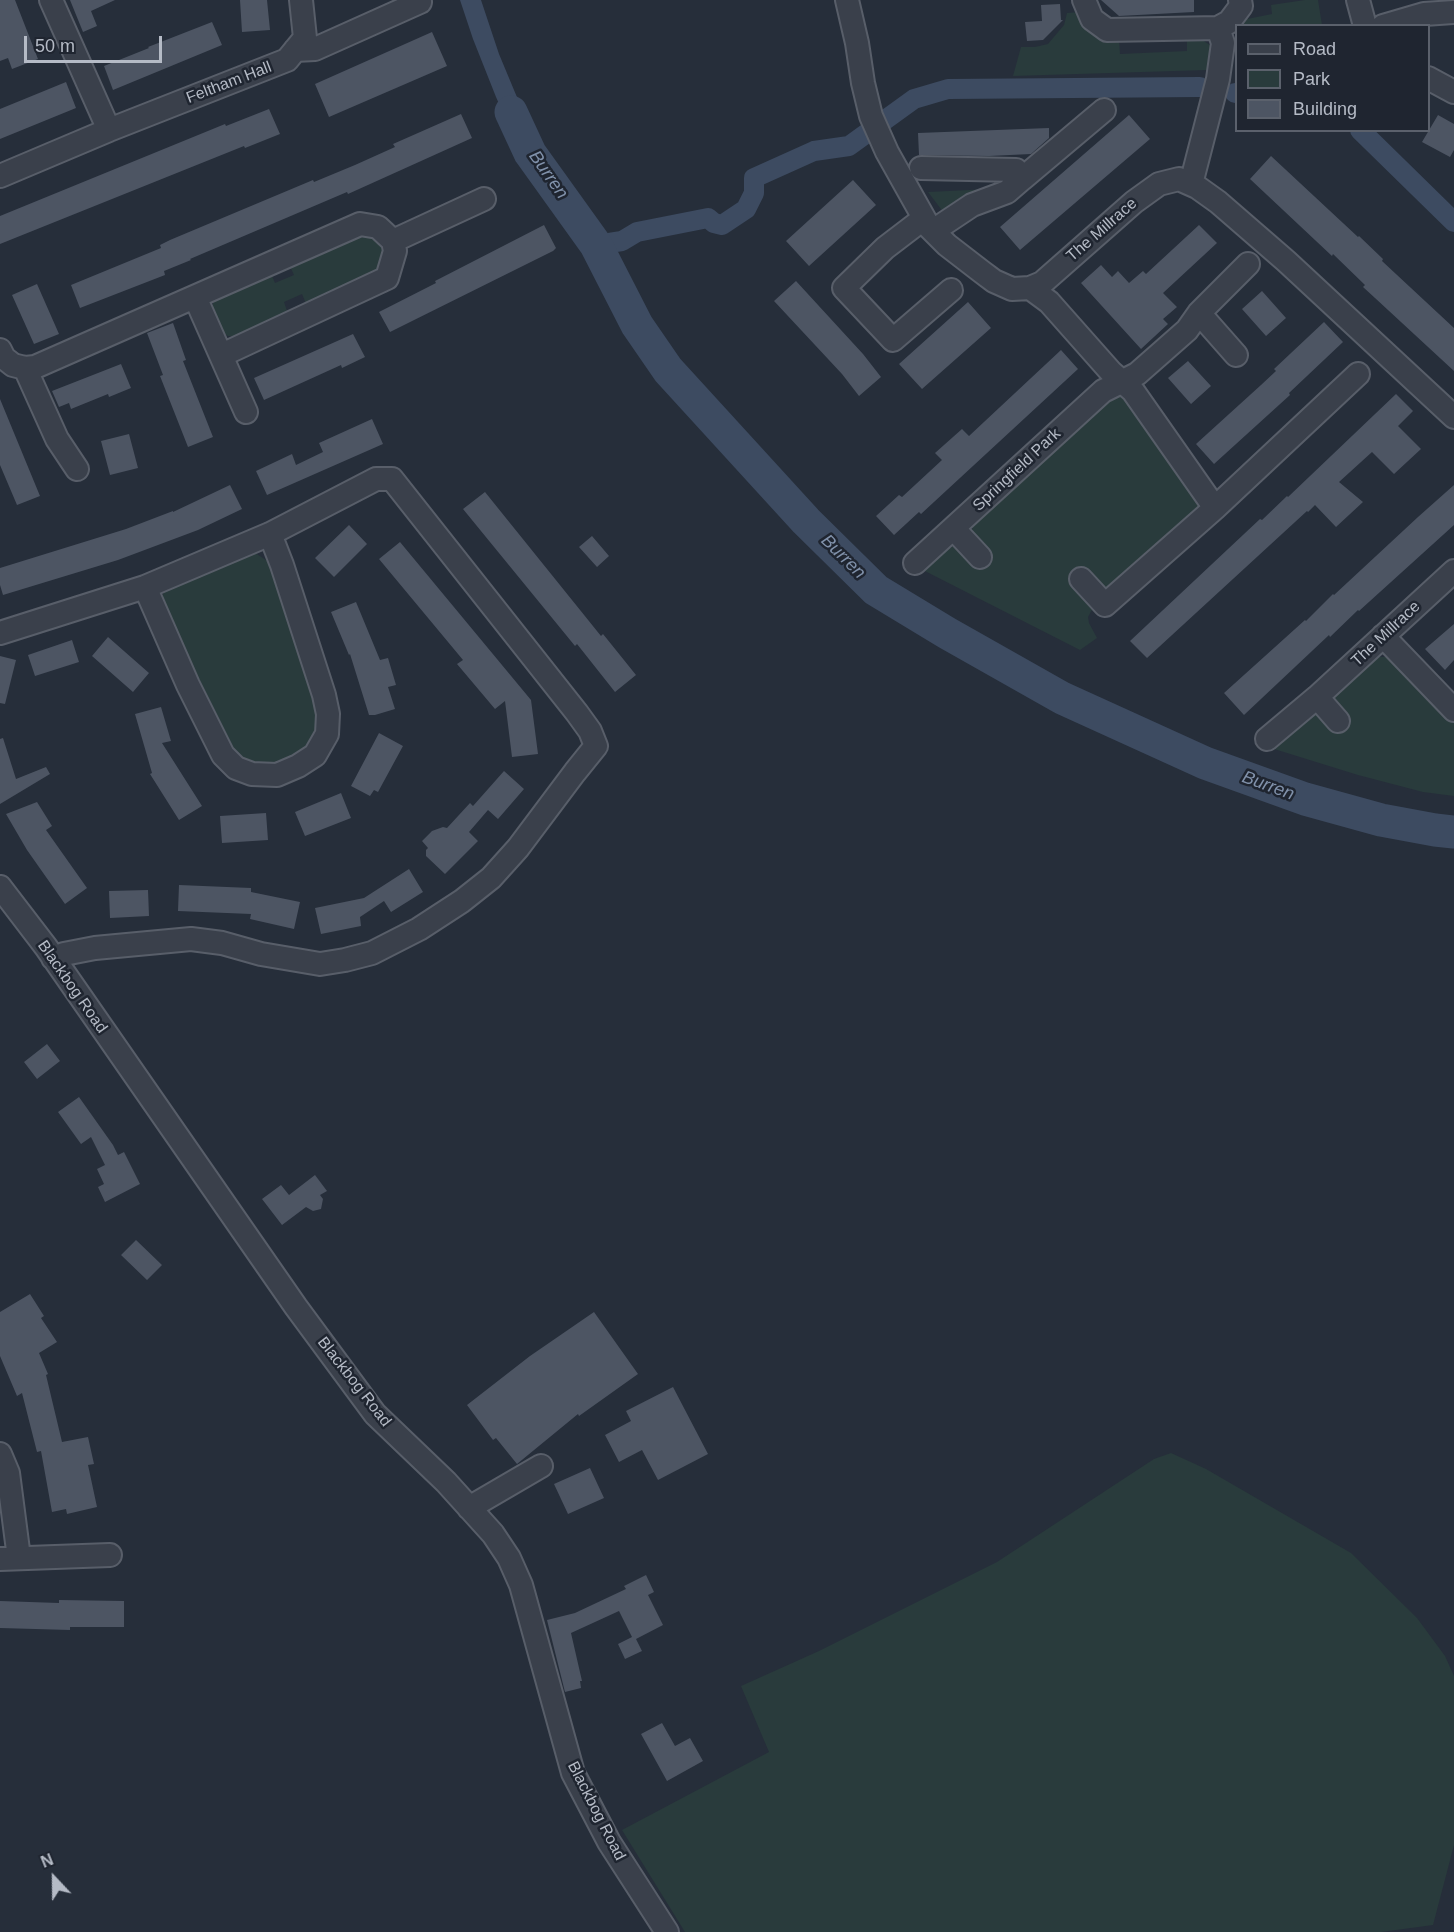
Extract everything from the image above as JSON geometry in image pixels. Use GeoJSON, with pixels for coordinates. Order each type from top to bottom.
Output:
{"type":"FeatureCollection","features":[{"type":"Feature","properties":{"kind":"street"},"geometry":{"type":"LineString","coordinates":[[51,0],[109,130]]}},
{"type":"Feature","properties":{"kind":"street"},"geometry":{"type":"LineString","coordinates":[[295,50],[305,38],[301,0]]}},
{"type":"Feature","properties":{"kind":"street"},"geometry":{"type":"LineString","coordinates":[[847,0],[863,83],[875,125],[928,225],[947,245],[994,280],[1012,289],[1030,288],[1049,302],[1111,372],[1133,391],[1215,508]]}},
{"type":"Feature","properties":{"kind":"street"},"geometry":{"type":"LineString","coordinates":[[1084,0],[1092,19],[1107,30],[1218,28],[1229,22],[1241,6],[1240,0]]}},
{"type":"Feature","properties":{"kind":"street"},"geometry":{"type":"LineString","coordinates":[[1358,0],[1364,24]]}},
{"type":"Feature","properties":{"kind":"street"},"geometry":{"type":"LineString","coordinates":[[295,50],[315,49],[420,2]]}},
{"type":"Feature","properties":{"kind":"street"},"geometry":{"type":"LineString","coordinates":[[1390,24],[1424,14],[1454,12]]}},
{"type":"Feature","properties":{"kind":"street"},"geometry":{"type":"LineString","coordinates":[[1218,28],[1223,43],[1218,79],[1191,184],[1218,202],[1261,239],[1454,417]]}},
{"type":"Feature","properties":{"kind":"street","name":"Feltham Hall"},"geometry":{"type":"LineString","coordinates":[[0,176],[109,130],[288,60],[295,50]]}},
{"type":"Feature","properties":{"kind":"street"},"geometry":{"type":"LineString","coordinates":[[1430,79],[1454,92]]}},
{"type":"Feature","properties":{"kind":"street"},"geometry":{"type":"LineString","coordinates":[[951,290],[922,301],[893,340],[844,288],[885,248],[928,225],[1007,192],[1104,110]]}},
{"type":"Feature","properties":{"kind":"street"},"geometry":{"type":"LineString","coordinates":[[921,168],[1017,170],[1022,179]]}},
{"type":"Feature","properties":{"kind":"street","name":"The Millrace"},"geometry":{"type":"LineString","coordinates":[[1030,288],[1042,283],[1134,202],[1159,184],[1179,179],[1191,184]]}},
{"type":"Feature","properties":{"kind":"street"},"geometry":{"type":"LineString","coordinates":[[393,241],[484,199]]}},
{"type":"Feature","properties":{"kind":"street"},"geometry":{"type":"LineString","coordinates":[[0,350],[4,358],[13,365],[25,368],[35,367],[360,224],[378,227],[393,241],[395,250],[387,278],[222,355]]}},
{"type":"Feature","properties":{"kind":"street","name":"Springfield Park"},"geometry":{"type":"LineString","coordinates":[[915,563],[1103,391],[1137,374],[1187,330],[1198,313],[1248,264]]}},
{"type":"Feature","properties":{"kind":"street"},"geometry":{"type":"LineString","coordinates":[[195,297],[246,412]]}},
{"type":"Feature","properties":{"kind":"street"},"geometry":{"type":"LineString","coordinates":[[1198,313],[1236,356]]}},
{"type":"Feature","properties":{"kind":"street"},"geometry":{"type":"LineString","coordinates":[[25,368],[57,439],[76,469]]}},
{"type":"Feature","properties":{"kind":"street"},"geometry":{"type":"LineString","coordinates":[[1081,579],[1105,604],[1215,508],[1358,374]]}},
{"type":"Feature","properties":{"kind":"street"},"geometry":{"type":"LineString","coordinates":[[0,633],[145,587],[270,534],[376,479],[392,479],[578,713],[590,731],[596,746],[518,848],[491,878],[462,901],[419,929],[372,953],[320,964],[261,954],[222,943],[192,939],[95,948],[53,958]]}},
{"type":"Feature","properties":{"kind":"street"},"geometry":{"type":"LineString","coordinates":[[954,529],[980,557]]}},
{"type":"Feature","properties":{"kind":"street"},"geometry":{"type":"LineString","coordinates":[[145,587],[188,685],[223,755],[236,768],[252,774],[277,775],[298,766],[315,755],[327,734],[328,714],[324,695],[270,534]]}},
{"type":"Feature","properties":{"kind":"street","name":"The Millrace"},"geometry":{"type":"LineString","coordinates":[[1267,739],[1317,697],[1454,571]]}},
{"type":"Feature","properties":{"kind":"street"},"geometry":{"type":"LineString","coordinates":[[1383,636],[1454,710]]}},
{"type":"Feature","properties":{"kind":"street"},"geometry":{"type":"LineString","coordinates":[[1317,697],[1338,721]]}},
{"type":"Feature","properties":{"kind":"street","name":"Blackbog Road"},"geometry":{"type":"LineString","coordinates":[[0,888],[53,958],[296,1307],[375,1414],[446,1482],[492,1534],[509,1558],[521,1585],[573,1773],[609,1842],[668,1932]]}},
{"type":"Feature","properties":{"kind":"street"},"geometry":{"type":"LineString","coordinates":[[0,1454],[8,1473],[9,1559],[110,1555]]}},
{"type":"Feature","properties":{"kind":"street"},"geometry":{"type":"LineString","coordinates":[[469,1508],[541,1466]]}},
{"type":"Feature","properties":{"kind":"green space"},"geometry":{"type":"Polygon","coordinates":[[[1318,0],[1322,24],[1244,24],[1247,19],[1272,14],[1271,5],[1318,0]]]}},
{"type":"Feature","properties":{"kind":"green space"},"geometry":{"type":"Polygon","coordinates":[[[1080,12],[1119,39],[1120,54],[1187,51],[1187,36],[1195,37],[1196,41],[1204,41],[1211,46],[1213,52],[1207,70],[1013,76],[1021,47],[1048,44],[1064,25],[1067,13],[1080,12]]]}},
{"type":"Feature","properties":{"kind":"green space"},"geometry":{"type":"Polygon","coordinates":[[[990,189],[944,213],[928,192],[990,189]]]}},
{"type":"Feature","properties":{"kind":"green space"},"geometry":{"type":"Polygon","coordinates":[[[355,234],[371,236],[381,247],[384,255],[380,271],[307,306],[302,294],[284,302],[288,314],[237,336],[228,336],[223,333],[213,311],[213,300],[270,271],[275,283],[294,275],[288,262],[355,234]]]}},
{"type":"Feature","properties":{"kind":"green space"},"geometry":{"type":"Polygon","coordinates":[[[1121,395],[1130,403],[1199,501],[1198,511],[1109,588],[1100,585],[1088,617],[1097,638],[1080,650],[921,569],[946,549],[975,539],[972,531],[973,523],[1110,397],[1121,395]]]}},
{"type":"Feature","properties":{"kind":"green space"},"geometry":{"type":"Polygon","coordinates":[[[249,549],[272,564],[321,711],[317,735],[310,746],[280,763],[255,765],[232,754],[161,600],[170,584],[249,549]]]}},
{"type":"Feature","properties":{"kind":"green space"},"geometry":{"type":"Polygon","coordinates":[[[1374,657],[1388,657],[1454,721],[1454,796],[1423,792],[1358,775],[1271,748],[1374,657]]]}},
{"type":"Feature","properties":{"kind":"green space"},"geometry":{"type":"Polygon","coordinates":[[[1171,1453],[1206,1469],[1351,1553],[1417,1618],[1445,1656],[1454,1676],[1454,1845],[1433,1925],[1381,1932],[685,1932],[622,1830],[769,1752],[741,1686],[819,1651],[997,1562],[1154,1459],[1171,1453]]]}},
{"type":"Feature","properties":{"kind":"water"},"geometry":{"type":"Polygon","coordinates":[[[460,0],[481,0],[499,54],[529,126],[541,148],[523,158],[496,97],[460,0]]]}},
{"type":"Feature","properties":{"kind":"building"},"geometry":{"type":"Polygon","coordinates":[[[0,0],[15,0],[38,59],[12,69],[8,58],[0,61],[0,0]]]}},
{"type":"Feature","properties":{"kind":"building"},"geometry":{"type":"Polygon","coordinates":[[[70,0],[115,0],[91,11],[97,26],[83,32],[70,0]]]}},
{"type":"Feature","properties":{"kind":"building"},"geometry":{"type":"Polygon","coordinates":[[[240,0],[267,0],[270,30],[242,32],[240,0]]]}},
{"type":"Feature","properties":{"kind":"building"},"geometry":{"type":"Polygon","coordinates":[[[1101,0],[1194,0],[1194,12],[1119,16],[1101,0]]]}},
{"type":"Feature","properties":{"kind":"building"},"geometry":{"type":"Polygon","coordinates":[[[1060,4],[1061,20],[1063,20],[1043,40],[1027,41],[1025,22],[1042,21],[1041,5],[1060,4]]]}},
{"type":"Feature","properties":{"kind":"building"},"geometry":{"type":"Polygon","coordinates":[[[212,22],[222,45],[113,90],[104,66],[212,22]]]}},
{"type":"Feature","properties":{"kind":"building"},"geometry":{"type":"Polygon","coordinates":[[[432,32],[447,66],[329,117],[315,84],[432,32]]]}},
{"type":"Feature","properties":{"kind":"building"},"geometry":{"type":"Polygon","coordinates":[[[66,82],[76,108],[0,139],[0,109],[66,82]]]}},
{"type":"Feature","properties":{"kind":"building"},"geometry":{"type":"Polygon","coordinates":[[[269,109],[280,134],[245,148],[244,146],[0,244],[0,216],[225,124],[226,126],[269,109]]]}},
{"type":"Feature","properties":{"kind":"building"},"geometry":{"type":"Polygon","coordinates":[[[461,114],[472,138],[348,194],[347,192],[190,259],[164,271],[165,275],[80,308],[71,285],[161,248],[160,245],[170,240],[313,180],[314,182],[355,165],[395,147],[393,144],[461,114]]]}},
{"type":"Feature","properties":{"kind":"building"},"geometry":{"type":"Polygon","coordinates":[[[1129,115],[1150,139],[1020,250],[1000,227],[1129,115]]]}},
{"type":"Feature","properties":{"kind":"building"},"geometry":{"type":"Polygon","coordinates":[[[1438,115],[1454,124],[1454,150],[1450,157],[1422,142],[1438,115]]]}},
{"type":"Feature","properties":{"kind":"building"},"geometry":{"type":"Polygon","coordinates":[[[1049,128],[1049,138],[1031,154],[919,155],[918,133],[1049,128]]]}},
{"type":"Feature","properties":{"kind":"building"},"geometry":{"type":"Polygon","coordinates":[[[1271,156],[1359,236],[1383,259],[1382,261],[1454,328],[1454,371],[1363,287],[1365,285],[1333,254],[1332,256],[1250,179],[1271,156]]]}},
{"type":"Feature","properties":{"kind":"building"},"geometry":{"type":"Polygon","coordinates":[[[853,180],[876,205],[809,266],[786,241],[853,180]]]}},
{"type":"Feature","properties":{"kind":"building"},"geometry":{"type":"Polygon","coordinates":[[[544,225],[556,248],[553,251],[390,332],[379,312],[544,225]]]}},
{"type":"Feature","properties":{"kind":"building"},"geometry":{"type":"Polygon","coordinates":[[[1199,225],[1217,243],[1163,293],[1177,307],[1163,319],[1168,324],[1141,349],[1081,283],[1101,265],[1112,277],[1118,271],[1129,283],[1143,271],[1146,274],[1199,225]]]}},
{"type":"Feature","properties":{"kind":"building"},"geometry":{"type":"Polygon","coordinates":[[[796,281],[881,377],[859,396],[842,374],[774,301],[796,281]]]}},
{"type":"Feature","properties":{"kind":"building"},"geometry":{"type":"Polygon","coordinates":[[[37,284],[59,334],[34,344],[12,295],[37,284]]]}},
{"type":"Feature","properties":{"kind":"building"},"geometry":{"type":"Polygon","coordinates":[[[1262,291],[1286,318],[1266,336],[1242,309],[1262,291]]]}},
{"type":"Feature","properties":{"kind":"building"},"geometry":{"type":"Polygon","coordinates":[[[968,302],[991,328],[922,389],[899,364],[968,302]]]}},
{"type":"Feature","properties":{"kind":"building"},"geometry":{"type":"Polygon","coordinates":[[[1324,322],[1343,342],[1289,393],[1290,395],[1214,464],[1196,444],[1276,371],[1274,369],[1324,322]]]}},
{"type":"Feature","properties":{"kind":"building"},"geometry":{"type":"Polygon","coordinates":[[[173,323],[186,360],[183,361],[213,437],[188,447],[160,376],[163,375],[147,333],[173,323]]]}},
{"type":"Feature","properties":{"kind":"building"},"geometry":{"type":"Polygon","coordinates":[[[353,334],[365,357],[342,368],[341,365],[264,400],[254,378],[353,334]]]}},
{"type":"Feature","properties":{"kind":"building"},"geometry":{"type":"Polygon","coordinates":[[[1061,350],[1078,369],[921,514],[919,512],[894,535],[876,516],[899,495],[902,497],[942,460],[935,453],[962,429],[969,436],[1061,350]]]}},
{"type":"Feature","properties":{"kind":"building"},"geometry":{"type":"Polygon","coordinates":[[[1188,361],[1211,386],[1191,404],[1168,378],[1188,361]]]}},
{"type":"Feature","properties":{"kind":"building"},"geometry":{"type":"Polygon","coordinates":[[[121,364],[131,388],[109,397],[108,394],[71,409],[69,403],[59,407],[52,391],[121,364]]]}},
{"type":"Feature","properties":{"kind":"building"},"geometry":{"type":"Polygon","coordinates":[[[1396,394],[1413,411],[1398,426],[1421,449],[1394,474],[1372,452],[1339,482],[1363,502],[1336,527],[1315,505],[1147,658],[1130,641],[1260,519],[1262,520],[1288,497],[1396,394]]]}},
{"type":"Feature","properties":{"kind":"building"},"geometry":{"type":"Polygon","coordinates":[[[0,399],[40,496],[17,505],[0,465],[0,399]]]}},
{"type":"Feature","properties":{"kind":"building"},"geometry":{"type":"Polygon","coordinates":[[[372,419],[383,444],[267,495],[256,471],[292,454],[296,465],[323,452],[319,443],[372,419]]]}},
{"type":"Feature","properties":{"kind":"building"},"geometry":{"type":"Polygon","coordinates":[[[129,434],[138,468],[110,475],[101,441],[129,434]]]}},
{"type":"Feature","properties":{"kind":"building"},"geometry":{"type":"Polygon","coordinates":[[[230,485],[242,509],[198,530],[118,560],[3,595],[0,585],[0,568],[126,529],[173,512],[230,485]]]}},
{"type":"Feature","properties":{"kind":"building"},"geometry":{"type":"Polygon","coordinates":[[[1454,485],[1454,525],[1330,637],[1329,635],[1244,715],[1224,693],[1454,485]]]}},
{"type":"Feature","properties":{"kind":"building"},"geometry":{"type":"Polygon","coordinates":[[[485,492],[601,636],[603,634],[636,675],[615,692],[463,509],[485,492]]]}},
{"type":"Feature","properties":{"kind":"building"},"geometry":{"type":"Polygon","coordinates":[[[349,525],[367,544],[334,577],[315,558],[349,525]]]}},
{"type":"Feature","properties":{"kind":"building"},"geometry":{"type":"Polygon","coordinates":[[[592,536],[609,556],[597,567],[579,547],[592,536]]]}},
{"type":"Feature","properties":{"kind":"building"},"geometry":{"type":"Polygon","coordinates":[[[400,542],[531,700],[538,754],[512,757],[505,701],[495,709],[457,664],[463,660],[379,559],[400,542]]]}},
{"type":"Feature","properties":{"kind":"building"},"geometry":{"type":"Polygon","coordinates":[[[356,602],[380,660],[388,658],[396,685],[388,687],[395,709],[375,715],[369,715],[350,654],[331,612],[356,602]]]}},
{"type":"Feature","properties":{"kind":"building"},"geometry":{"type":"Polygon","coordinates":[[[1454,624],[1454,660],[1445,670],[1425,649],[1454,624]]]}},
{"type":"Feature","properties":{"kind":"building"},"geometry":{"type":"Polygon","coordinates":[[[108,637],[149,673],[133,692],[92,656],[108,637]]]}},
{"type":"Feature","properties":{"kind":"building"},"geometry":{"type":"Polygon","coordinates":[[[72,640],[79,662],[35,676],[28,655],[72,640]]]}},
{"type":"Feature","properties":{"kind":"building"},"geometry":{"type":"Polygon","coordinates":[[[0,656],[16,660],[5,704],[0,703],[0,656]]]}},
{"type":"Feature","properties":{"kind":"building"},"geometry":{"type":"Polygon","coordinates":[[[161,707],[171,741],[162,743],[202,806],[179,820],[150,774],[152,773],[135,714],[161,707]]]}},
{"type":"Feature","properties":{"kind":"building"},"geometry":{"type":"Polygon","coordinates":[[[379,733],[403,746],[378,792],[374,790],[370,796],[351,786],[379,733]]]}},
{"type":"Feature","properties":{"kind":"building"},"geometry":{"type":"Polygon","coordinates":[[[3,738],[16,779],[46,767],[50,774],[0,804],[0,739],[3,738]]]}},
{"type":"Feature","properties":{"kind":"building"},"geometry":{"type":"Polygon","coordinates":[[[504,771],[524,789],[498,819],[488,810],[469,832],[478,841],[445,874],[426,856],[428,848],[422,841],[432,831],[447,828],[470,803],[473,806],[504,771]]]}},
{"type":"Feature","properties":{"kind":"building"},"geometry":{"type":"Polygon","coordinates":[[[341,793],[351,818],[305,836],[295,812],[341,793]]]}},
{"type":"Feature","properties":{"kind":"building"},"geometry":{"type":"Polygon","coordinates":[[[37,802],[52,826],[46,830],[87,888],[65,904],[27,850],[6,814],[37,802]]]}},
{"type":"Feature","properties":{"kind":"building"},"geometry":{"type":"Polygon","coordinates":[[[266,813],[268,840],[222,843],[220,816],[266,813]]]}},
{"type":"Feature","properties":{"kind":"building"},"geometry":{"type":"Polygon","coordinates":[[[409,869],[423,892],[391,912],[384,901],[360,917],[361,926],[321,934],[315,908],[364,898],[409,869]]]}},
{"type":"Feature","properties":{"kind":"building"},"geometry":{"type":"Polygon","coordinates":[[[179,885],[251,888],[251,892],[300,902],[294,929],[250,919],[251,914],[178,911],[179,885]]]}},
{"type":"Feature","properties":{"kind":"building"},"geometry":{"type":"Polygon","coordinates":[[[148,890],[149,916],[110,918],[109,891],[148,890]]]}},
{"type":"Feature","properties":{"kind":"building"},"geometry":{"type":"Polygon","coordinates":[[[47,1044],[60,1061],[37,1079],[24,1062],[47,1044]]]}},
{"type":"Feature","properties":{"kind":"building"},"geometry":{"type":"Polygon","coordinates":[[[79,1097],[118,1155],[124,1152],[140,1184],[105,1202],[98,1187],[104,1184],[97,1169],[105,1165],[91,1137],[81,1144],[58,1112],[79,1097]]]}},
{"type":"Feature","properties":{"kind":"building"},"geometry":{"type":"Polygon","coordinates":[[[315,1175],[327,1191],[320,1195],[323,1199],[321,1209],[313,1211],[306,1207],[282,1225],[262,1199],[281,1185],[289,1195],[315,1175]]]}},
{"type":"Feature","properties":{"kind":"building"},"geometry":{"type":"Polygon","coordinates":[[[136,1240],[162,1265],[147,1280],[121,1255],[136,1240]]]}},
{"type":"Feature","properties":{"kind":"building"},"geometry":{"type":"Polygon","coordinates":[[[30,1294],[44,1316],[41,1318],[57,1342],[39,1353],[48,1374],[46,1375],[62,1442],[88,1437],[94,1464],[88,1465],[97,1507],[67,1514],[66,1509],[52,1512],[41,1451],[37,1452],[22,1393],[17,1396],[0,1356],[0,1312],[30,1294]]]}},
{"type":"Feature","properties":{"kind":"building"},"geometry":{"type":"Polygon","coordinates":[[[594,1312],[638,1374],[579,1416],[578,1414],[517,1464],[496,1438],[493,1440],[467,1405],[530,1356],[594,1312]]]}},
{"type":"Feature","properties":{"kind":"building"},"geometry":{"type":"Polygon","coordinates":[[[673,1387],[708,1454],[658,1480],[642,1450],[619,1462],[605,1435],[631,1421],[626,1411],[673,1387]]]}},
{"type":"Feature","properties":{"kind":"building"},"geometry":{"type":"Polygon","coordinates":[[[590,1468],[604,1498],[568,1514],[554,1484],[590,1468]]]}},
{"type":"Feature","properties":{"kind":"building"},"geometry":{"type":"Polygon","coordinates":[[[646,1575],[654,1592],[648,1595],[663,1625],[636,1639],[642,1651],[625,1659],[618,1644],[632,1637],[619,1611],[571,1633],[582,1681],[580,1681],[581,1688],[565,1692],[547,1620],[575,1613],[626,1589],[624,1586],[646,1575]]]}},
{"type":"Feature","properties":{"kind":"building"},"geometry":{"type":"Polygon","coordinates":[[[59,1600],[124,1601],[124,1627],[70,1627],[70,1630],[0,1628],[0,1601],[59,1603],[59,1600]]]}},
{"type":"Feature","properties":{"kind":"building"},"geometry":{"type":"Polygon","coordinates":[[[662,1723],[675,1746],[690,1738],[703,1761],[667,1781],[641,1734],[662,1723]]]}},
{"type":"Feature","properties":{"kind":"waterway"},"geometry":{"type":"LineString","coordinates":[[596,245],[622,241],[637,232],[708,218],[722,225],[746,209],[754,193],[754,178],[814,151],[849,146],[914,99],[948,89],[1200,87]]}},
{"type":"Feature","properties":{"kind":"waterway","name":"Burren"},"geometry":{"type":"LineString","coordinates":[[511,112],[530,153],[596,245],[637,325],[668,370],[806,521],[876,590],[1062,698],[1205,763],[1305,799],[1381,820],[1454,832]]}},
{"type":"Feature","properties":{"kind":"waterway"},"geometry":{"type":"LineString","coordinates":[[1362,132],[1454,222]]}}]}
